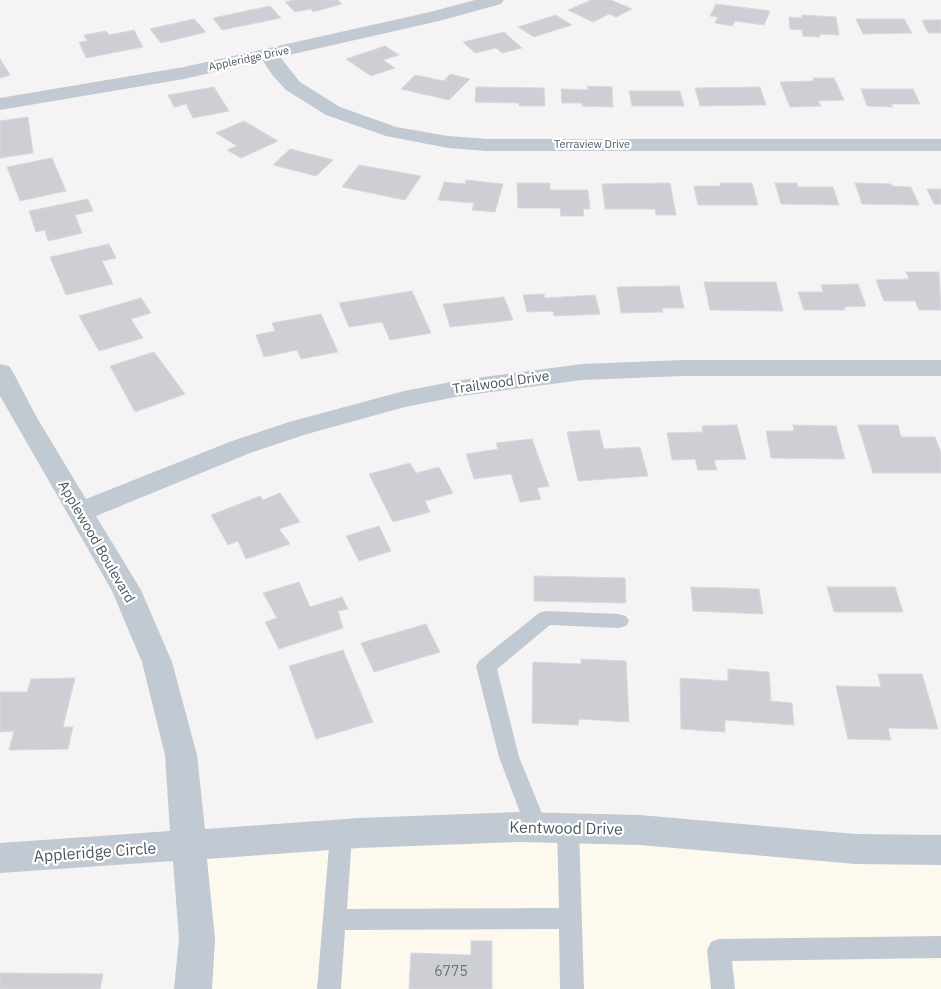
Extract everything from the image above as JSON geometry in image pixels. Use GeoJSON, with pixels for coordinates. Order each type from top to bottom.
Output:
{"type":"FeatureCollection","features":[{"type":"Feature","properties":{"kind":"street","name":"Appleridge Drive"},"geometry":{"type":"LineString","coordinates":[[0,104],[131,83],[269,55],[433,17],[495,0]]}},
{"type":"Feature","properties":{"kind":"street","name":"Terraview Drive"},"geometry":{"type":"LineString","coordinates":[[269,55],[280,72],[293,86],[333,111],[393,132],[440,141],[487,145],[941,145]]}},
{"type":"Feature","properties":{"kind":"street","name":"Trailwood Drive"},"geometry":{"type":"LineString","coordinates":[[80,512],[241,447],[298,428],[404,400],[461,388],[582,372],[675,368],[941,368]]}},
{"type":"Feature","properties":{"kind":"street","name":"Applewood Boulevard"},"geometry":{"type":"LineString","coordinates":[[0,372],[24,418],[126,590],[157,662],[181,755],[197,939],[193,989]]}},
{"type":"Feature","properties":{"kind":"street","name":"Kentwood Drive"},"geometry":{"type":"LineString","coordinates":[[190,846],[341,835],[553,828],[640,830],[855,849],[941,850]]}},
{"type":"Feature","properties":{"kind":"street","name":"Appleridge Circle"},"geometry":{"type":"LineString","coordinates":[[0,858],[190,846]]}},
{"type":"Feature","properties":{"kind":"lane"},"geometry":{"type":"LineString","coordinates":[[572,989],[570,918],[553,828],[509,757],[486,666],[546,618],[619,621]]}},
{"type":"Feature","properties":{"kind":"lane"},"geometry":{"type":"LineString","coordinates":[[329,989],[341,835]]}},
{"type":"Feature","properties":{"kind":"lane"},"geometry":{"type":"LineString","coordinates":[[335,920],[570,918]]}},
{"type":"Feature","properties":{"kind":"lane"},"geometry":{"type":"LineString","coordinates":[[723,989],[719,950],[941,947]]}},
{"type":"Feature","properties":{"kind":"shaded area"},"geometry":{"type":"Polygon","coordinates":[[[359,833],[941,850],[941,989],[193,989],[190,846],[359,833]]]}},
{"type":"Feature","properties":{"kind":"building"},"geometry":{"type":"Polygon","coordinates":[[[293,0],[338,0],[342,4],[313,12],[311,9],[295,12],[285,2],[293,0]]]}},
{"type":"Feature","properties":{"kind":"building"},"geometry":{"type":"Polygon","coordinates":[[[591,0],[611,0],[632,9],[616,17],[609,14],[593,22],[568,10],[591,0]]]}},
{"type":"Feature","properties":{"kind":"building"},"geometry":{"type":"Polygon","coordinates":[[[716,4],[770,11],[764,25],[735,21],[732,26],[715,23],[718,17],[710,16],[716,4]]]}},
{"type":"Feature","properties":{"kind":"building"},"geometry":{"type":"Polygon","coordinates":[[[270,6],[281,18],[222,30],[213,18],[270,6]]]}},
{"type":"Feature","properties":{"kind":"building"},"geometry":{"type":"Polygon","coordinates":[[[556,15],[572,25],[534,37],[518,27],[556,15]]]}},
{"type":"Feature","properties":{"kind":"building"},"geometry":{"type":"Polygon","coordinates":[[[802,15],[836,17],[839,35],[820,34],[820,37],[803,36],[802,30],[790,29],[789,17],[802,18],[802,15]]]}},
{"type":"Feature","properties":{"kind":"building"},"geometry":{"type":"Polygon","coordinates":[[[194,19],[206,32],[161,43],[150,29],[194,19]]]}},
{"type":"Feature","properties":{"kind":"building"},"geometry":{"type":"Polygon","coordinates":[[[856,19],[904,19],[912,33],[863,34],[856,19]]]}},
{"type":"Feature","properties":{"kind":"building"},"geometry":{"type":"Polygon","coordinates":[[[922,20],[941,20],[941,33],[928,33],[922,20]]]}},
{"type":"Feature","properties":{"kind":"building"},"geometry":{"type":"Polygon","coordinates":[[[134,30],[143,47],[86,58],[79,42],[87,41],[84,35],[106,31],[109,35],[134,30]]]}},
{"type":"Feature","properties":{"kind":"building"},"geometry":{"type":"Polygon","coordinates":[[[504,32],[522,48],[502,53],[496,48],[475,53],[463,42],[504,32]]]}},
{"type":"Feature","properties":{"kind":"building"},"geometry":{"type":"Polygon","coordinates":[[[385,46],[399,55],[383,60],[395,68],[371,76],[346,59],[385,46]]]}},
{"type":"Feature","properties":{"kind":"building"},"geometry":{"type":"Polygon","coordinates":[[[0,59],[10,75],[0,78],[0,59]]]}},
{"type":"Feature","properties":{"kind":"building"},"geometry":{"type":"Polygon","coordinates":[[[450,74],[470,79],[449,100],[401,89],[415,75],[444,81],[450,74]]]}},
{"type":"Feature","properties":{"kind":"building"},"geometry":{"type":"Polygon","coordinates":[[[813,78],[834,78],[844,100],[818,101],[821,106],[790,107],[780,82],[814,81],[813,78]]]}},
{"type":"Feature","properties":{"kind":"building"},"geometry":{"type":"Polygon","coordinates":[[[587,86],[612,87],[613,107],[582,106],[582,103],[562,103],[561,89],[588,90],[587,86]]]}},
{"type":"Feature","properties":{"kind":"building"},"geometry":{"type":"Polygon","coordinates":[[[214,87],[229,111],[193,118],[186,104],[174,107],[168,95],[214,87]]]}},
{"type":"Feature","properties":{"kind":"building"},"geometry":{"type":"Polygon","coordinates":[[[476,87],[544,88],[545,106],[519,106],[519,103],[475,102],[476,87]]]}},
{"type":"Feature","properties":{"kind":"building"},"geometry":{"type":"Polygon","coordinates":[[[760,87],[766,105],[700,106],[695,88],[760,87]]]}},
{"type":"Feature","properties":{"kind":"building"},"geometry":{"type":"Polygon","coordinates":[[[861,89],[913,89],[920,104],[891,104],[893,107],[867,106],[861,89]]]}},
{"type":"Feature","properties":{"kind":"building"},"geometry":{"type":"Polygon","coordinates":[[[629,91],[680,91],[684,106],[632,106],[629,91]]]}},
{"type":"Feature","properties":{"kind":"building"},"geometry":{"type":"Polygon","coordinates":[[[28,117],[33,153],[0,158],[0,121],[28,117]]]}},
{"type":"Feature","properties":{"kind":"building"},"geometry":{"type":"Polygon","coordinates":[[[244,121],[278,141],[241,158],[227,150],[237,146],[216,133],[244,121]]]}},
{"type":"Feature","properties":{"kind":"building"},"geometry":{"type":"Polygon","coordinates":[[[290,149],[333,160],[316,176],[273,165],[290,149]]]}},
{"type":"Feature","properties":{"kind":"building"},"geometry":{"type":"Polygon","coordinates":[[[52,158],[66,191],[20,201],[7,167],[52,158]]]}},
{"type":"Feature","properties":{"kind":"building"},"geometry":{"type":"Polygon","coordinates":[[[359,165],[421,176],[405,200],[342,187],[359,165]]]}},
{"type":"Feature","properties":{"kind":"building"},"geometry":{"type":"Polygon","coordinates":[[[466,180],[503,184],[495,212],[472,210],[474,203],[438,200],[444,182],[465,184],[466,180]]]}},
{"type":"Feature","properties":{"kind":"building"},"geometry":{"type":"Polygon","coordinates":[[[517,183],[550,183],[550,190],[588,190],[590,209],[583,209],[584,216],[561,216],[560,208],[518,208],[517,183]]]}},
{"type":"Feature","properties":{"kind":"building"},"geometry":{"type":"Polygon","coordinates":[[[670,183],[676,215],[656,215],[655,209],[605,209],[602,184],[670,183]]]}},
{"type":"Feature","properties":{"kind":"building"},"geometry":{"type":"Polygon","coordinates":[[[720,183],[752,183],[758,205],[698,205],[694,186],[721,186],[720,183]]]}},
{"type":"Feature","properties":{"kind":"building"},"geometry":{"type":"Polygon","coordinates":[[[775,183],[797,183],[798,187],[833,187],[839,205],[781,204],[775,183]]]}},
{"type":"Feature","properties":{"kind":"building"},"geometry":{"type":"Polygon","coordinates":[[[855,183],[891,184],[892,186],[911,187],[919,205],[862,204],[855,183]]]}},
{"type":"Feature","properties":{"kind":"building"},"geometry":{"type":"Polygon","coordinates":[[[927,189],[941,189],[941,204],[934,204],[927,189]]]}},
{"type":"Feature","properties":{"kind":"building"},"geometry":{"type":"Polygon","coordinates":[[[88,199],[93,211],[75,215],[82,233],[48,241],[45,230],[36,232],[29,211],[88,199]]]}},
{"type":"Feature","properties":{"kind":"building"},"geometry":{"type":"Polygon","coordinates":[[[109,244],[116,258],[102,261],[113,284],[66,295],[50,257],[109,244]]]}},
{"type":"Feature","properties":{"kind":"building"},"geometry":{"type":"Polygon","coordinates":[[[906,272],[939,272],[941,310],[919,310],[915,301],[884,301],[876,280],[909,279],[906,272]]]}},
{"type":"Feature","properties":{"kind":"building"},"geometry":{"type":"Polygon","coordinates":[[[704,282],[776,282],[783,311],[710,310],[704,282]]]}},
{"type":"Feature","properties":{"kind":"building"},"geometry":{"type":"Polygon","coordinates":[[[858,284],[866,306],[844,307],[845,310],[804,310],[798,292],[823,292],[821,285],[858,284]]]}},
{"type":"Feature","properties":{"kind":"building"},"geometry":{"type":"Polygon","coordinates":[[[679,286],[684,308],[662,308],[663,312],[621,313],[617,287],[679,286]]]}},
{"type":"Feature","properties":{"kind":"building"},"geometry":{"type":"Polygon","coordinates":[[[412,291],[431,333],[390,340],[382,322],[349,327],[339,303],[412,291]]]}},
{"type":"Feature","properties":{"kind":"building"},"geometry":{"type":"Polygon","coordinates":[[[544,294],[545,298],[595,295],[600,314],[554,316],[553,311],[527,312],[523,295],[544,294]]]}},
{"type":"Feature","properties":{"kind":"building"},"geometry":{"type":"Polygon","coordinates":[[[504,297],[513,320],[450,327],[443,304],[504,297]]]}},
{"type":"Feature","properties":{"kind":"building"},"geometry":{"type":"Polygon","coordinates":[[[141,298],[151,313],[131,319],[143,338],[99,351],[79,316],[141,298]]]}},
{"type":"Feature","properties":{"kind":"building"},"geometry":{"type":"Polygon","coordinates":[[[321,314],[338,352],[301,359],[297,350],[264,357],[256,335],[275,331],[272,323],[321,314]]]}},
{"type":"Feature","properties":{"kind":"building"},"geometry":{"type":"Polygon","coordinates":[[[154,352],[185,394],[135,412],[110,366],[154,352]]]}},
{"type":"Feature","properties":{"kind":"building"},"geometry":{"type":"Polygon","coordinates":[[[737,425],[746,459],[714,460],[717,470],[698,470],[695,459],[672,460],[667,433],[703,432],[702,426],[737,425]]]}},
{"type":"Feature","properties":{"kind":"building"},"geometry":{"type":"Polygon","coordinates":[[[793,425],[836,426],[845,459],[771,458],[766,431],[794,431],[793,425]]]}},
{"type":"Feature","properties":{"kind":"building"},"geometry":{"type":"Polygon","coordinates":[[[858,425],[898,425],[901,437],[935,437],[941,453],[941,473],[873,473],[858,425]]]}},
{"type":"Feature","properties":{"kind":"building"},"geometry":{"type":"Polygon","coordinates":[[[599,430],[604,449],[640,447],[648,476],[578,481],[567,432],[599,430]]]}},
{"type":"Feature","properties":{"kind":"building"},"geometry":{"type":"Polygon","coordinates":[[[532,439],[549,486],[537,488],[541,499],[520,502],[511,474],[474,479],[466,454],[498,449],[496,443],[532,439]]]}},
{"type":"Feature","properties":{"kind":"building"},"geometry":{"type":"Polygon","coordinates":[[[410,463],[416,473],[439,467],[453,493],[425,501],[430,512],[393,522],[369,474],[410,463]]]}},
{"type":"Feature","properties":{"kind":"building"},"geometry":{"type":"Polygon","coordinates":[[[280,493],[300,522],[279,529],[290,544],[246,559],[238,541],[228,545],[211,515],[260,496],[263,500],[280,493]]]}},
{"type":"Feature","properties":{"kind":"building"},"geometry":{"type":"Polygon","coordinates":[[[379,526],[391,551],[359,561],[346,536],[379,526]]]}},
{"type":"Feature","properties":{"kind":"building"},"geometry":{"type":"Polygon","coordinates":[[[534,576],[625,578],[626,603],[534,601],[534,576]]]}},
{"type":"Feature","properties":{"kind":"building"},"geometry":{"type":"Polygon","coordinates":[[[299,582],[310,607],[342,597],[348,609],[338,611],[343,628],[279,649],[265,622],[277,618],[263,593],[299,582]]]}},
{"type":"Feature","properties":{"kind":"building"},"geometry":{"type":"Polygon","coordinates":[[[691,587],[759,589],[763,614],[693,611],[691,587]]]}},
{"type":"Feature","properties":{"kind":"building"},"geometry":{"type":"Polygon","coordinates":[[[827,587],[895,587],[903,612],[834,612],[827,587]]]}},
{"type":"Feature","properties":{"kind":"building"},"geometry":{"type":"Polygon","coordinates":[[[426,624],[440,652],[374,672],[361,643],[426,624]]]}},
{"type":"Feature","properties":{"kind":"building"},"geometry":{"type":"Polygon","coordinates":[[[343,650],[373,722],[316,739],[289,666],[343,650]]]}},
{"type":"Feature","properties":{"kind":"building"},"geometry":{"type":"Polygon","coordinates":[[[581,659],[626,661],[629,722],[579,719],[578,725],[532,723],[533,662],[581,664],[581,659]]]}},
{"type":"Feature","properties":{"kind":"building"},"geometry":{"type":"Polygon","coordinates":[[[728,669],[769,672],[771,701],[792,703],[794,725],[725,720],[725,732],[681,729],[680,678],[728,681],[728,669]]]}},
{"type":"Feature","properties":{"kind":"building"},"geometry":{"type":"Polygon","coordinates":[[[878,674],[922,674],[938,729],[888,728],[891,740],[848,739],[836,686],[881,687],[878,674]]]}},
{"type":"Feature","properties":{"kind":"building"},"geometry":{"type":"Polygon","coordinates":[[[75,678],[63,727],[73,727],[68,749],[9,750],[14,731],[0,732],[0,692],[27,692],[31,679],[75,678]]]}},
{"type":"Feature","properties":{"kind":"building"},"geometry":{"type":"Polygon","coordinates":[[[471,941],[492,941],[492,989],[409,989],[411,953],[471,955],[471,941]]]}},
{"type":"Feature","properties":{"kind":"building"},"geometry":{"type":"Polygon","coordinates":[[[0,973],[103,974],[100,989],[0,989],[0,973]]]}}]}
